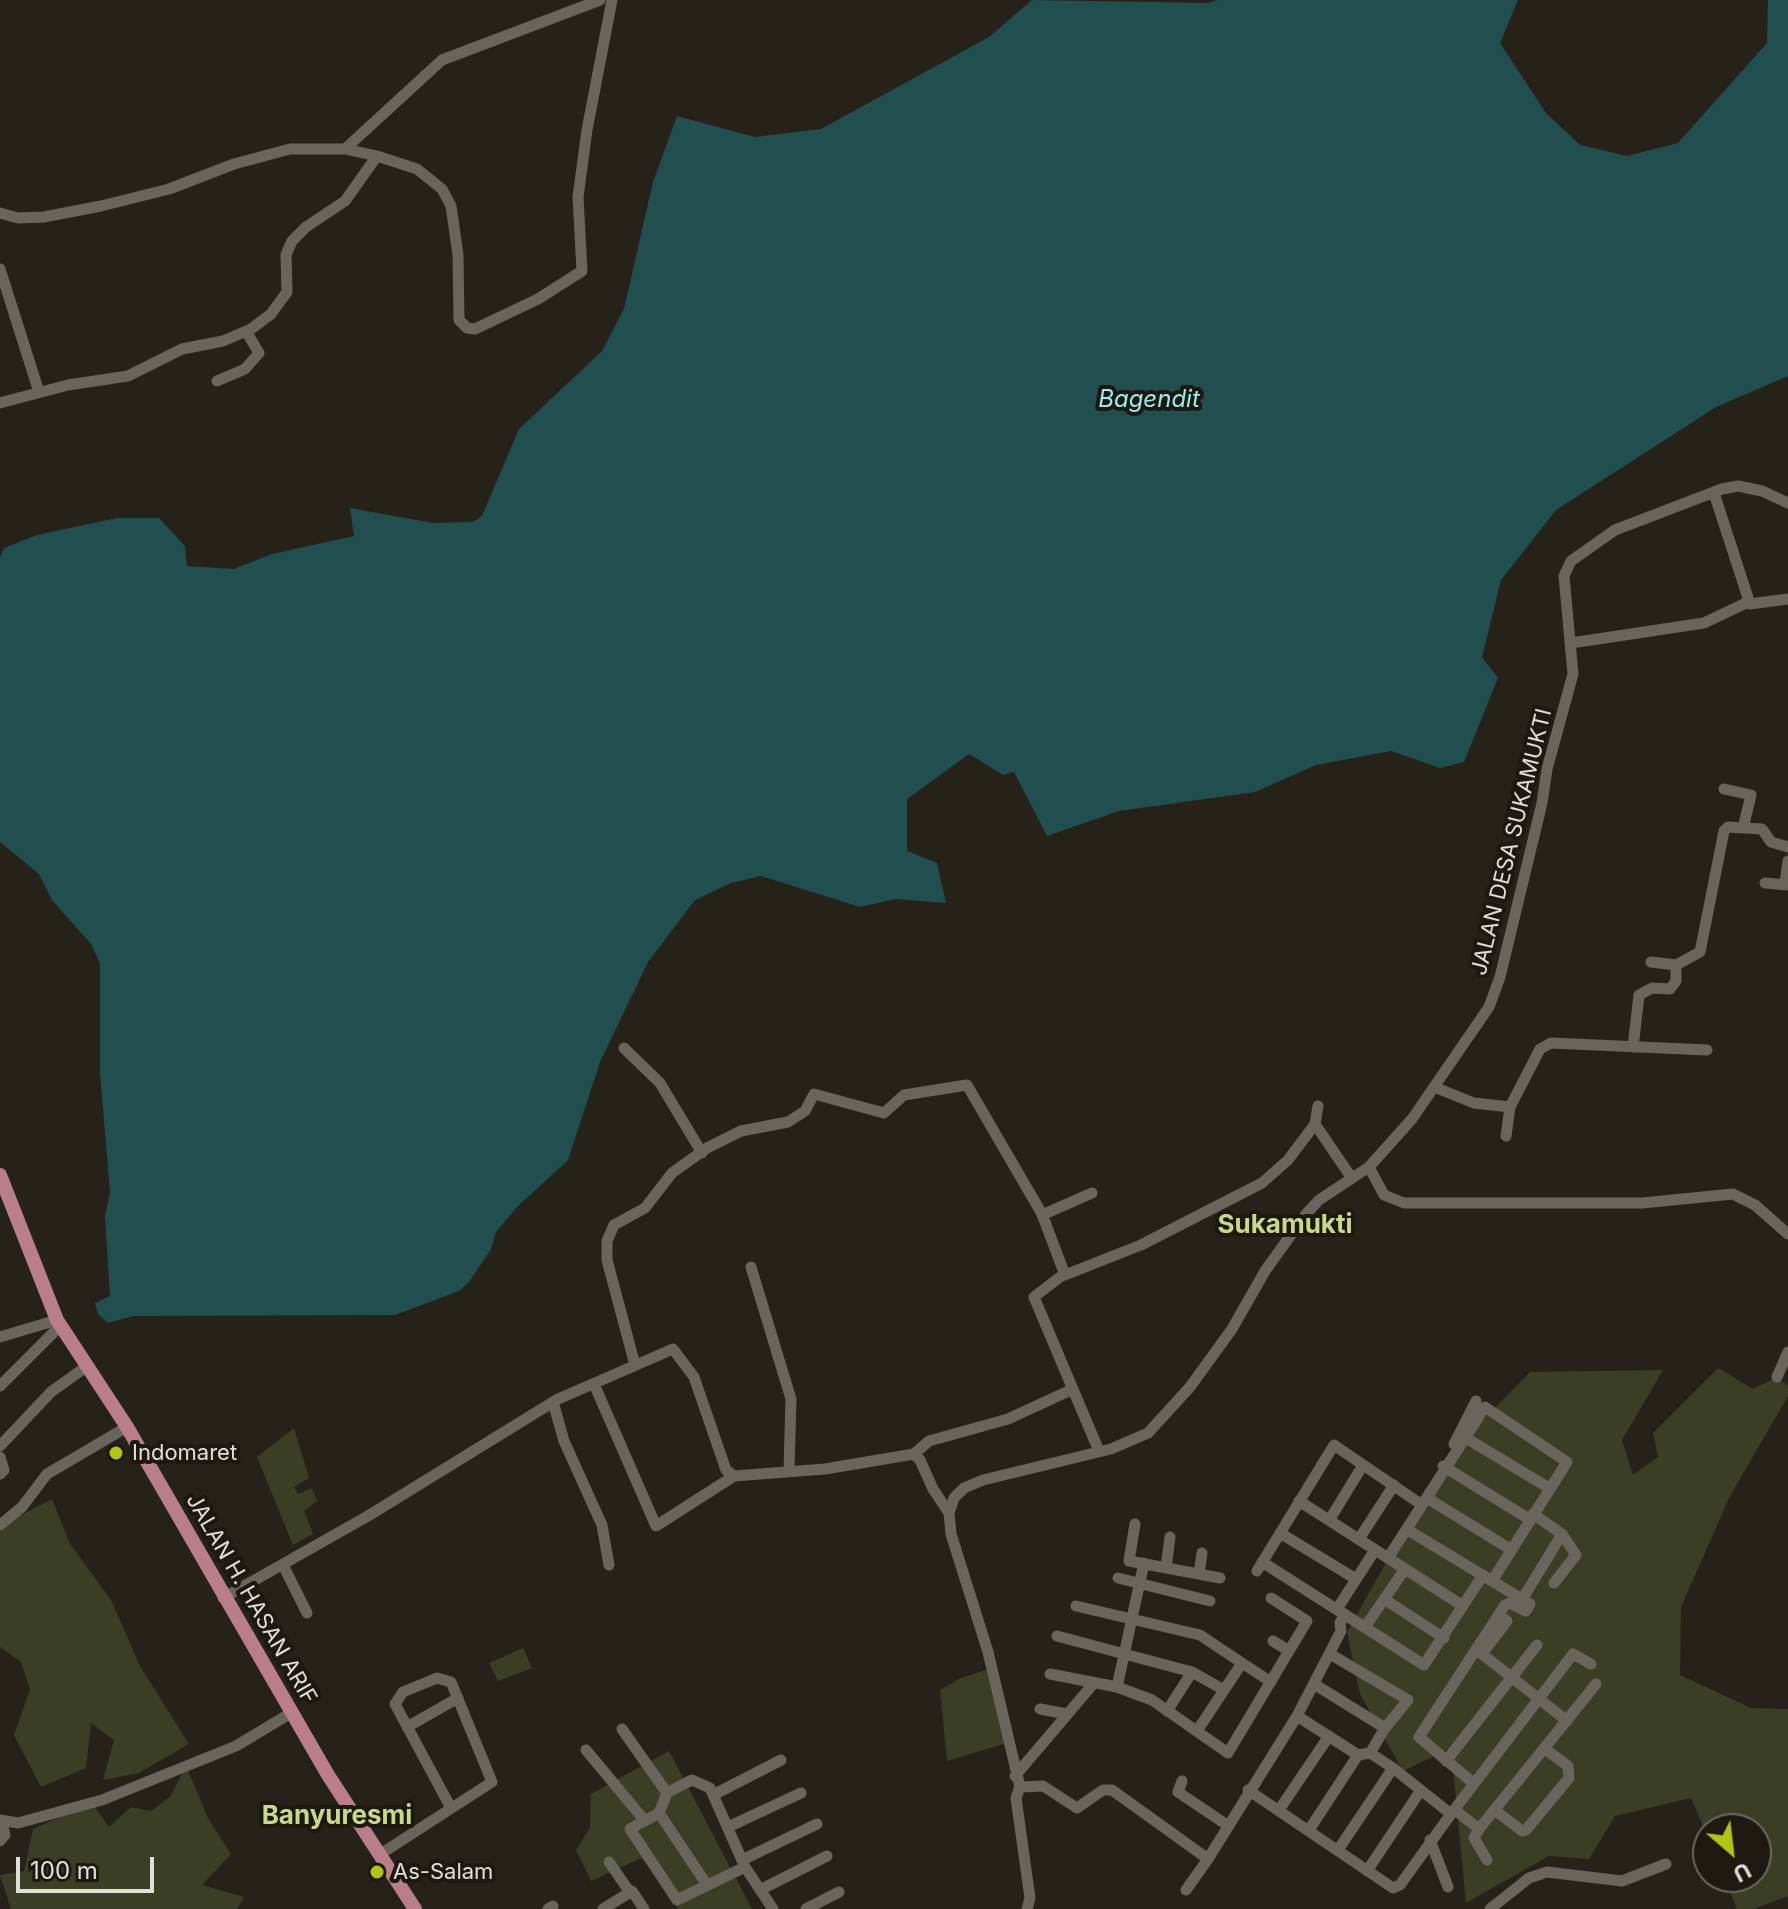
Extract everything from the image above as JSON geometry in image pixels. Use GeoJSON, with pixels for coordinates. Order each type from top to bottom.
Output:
{"type":"FeatureCollection","features":[{"type":"Feature","properties":{"kind":"main road","name":"JALAN H. HASAN ARIF"},"geometry":{"type":"LineString","coordinates":[[0,1175],[5,1202],[59,1323],[127,1427],[291,1713],[415,1909]]}},
{"type":"Feature","properties":{"kind":"street"},"geometry":{"type":"LineString","coordinates":[[345,149],[442,60],[600,0]]}},
{"type":"Feature","properties":{"kind":"street"},"geometry":{"type":"LineString","coordinates":[[0,213],[18,218],[44,217],[169,189],[234,164],[290,149],[345,149],[377,156],[417,169],[442,189],[451,206],[458,255],[459,320],[467,328],[488,324],[579,275],[578,197],[612,0]]}},
{"type":"Feature","properties":{"kind":"street"},"geometry":{"type":"LineString","coordinates":[[0,403],[39,392],[128,376],[182,349],[223,341],[246,331],[282,302],[287,292],[286,255],[292,241],[306,227],[345,201],[377,156]]}},
{"type":"Feature","properties":{"kind":"street"},"geometry":{"type":"LineString","coordinates":[[0,269],[39,392]]}},
{"type":"Feature","properties":{"kind":"street"},"geometry":{"type":"LineString","coordinates":[[217,381],[245,369],[259,353],[246,331]]}},
{"type":"Feature","properties":{"kind":"street","name":"JALAN DESA SUKAMUKTI"},"geometry":{"type":"LineString","coordinates":[[949,1513],[954,1498],[964,1488],[1129,1443],[1148,1433],[1166,1415],[1232,1329],[1265,1271],[1299,1224],[1319,1200],[1369,1167],[1412,1119],[1489,1007],[1500,977],[1542,803],[1547,769],[1566,709],[1573,674],[1564,576],[1571,561],[1615,530],[1738,486],[1762,491],[1788,503]]}},
{"type":"Feature","properties":{"kind":"street"},"geometry":{"type":"LineString","coordinates":[[1714,493],[1748,602],[1754,606],[1788,599]]}},
{"type":"Feature","properties":{"kind":"street"},"geometry":{"type":"LineString","coordinates":[[1571,643],[1704,623],[1748,602]]}},
{"type":"Feature","properties":{"kind":"street"},"geometry":{"type":"LineString","coordinates":[[1724,789],[1751,795],[1743,828]]}},
{"type":"Feature","properties":{"kind":"street"},"geometry":{"type":"LineString","coordinates":[[1651,962],[1676,965],[1700,952],[1723,835],[1728,827],[1762,829],[1771,842],[1788,847]]}},
{"type":"Feature","properties":{"kind":"street"},"geometry":{"type":"LineString","coordinates":[[1765,883],[1786,884],[1788,861]]}},
{"type":"Feature","properties":{"kind":"street"},"geometry":{"type":"LineString","coordinates":[[1633,1047],[1639,995],[1652,988],[1670,989],[1676,981],[1676,965]]}},
{"type":"Feature","properties":{"kind":"street"},"geometry":{"type":"LineString","coordinates":[[1506,1136],[1510,1107],[1546,1045],[1707,1050]]}},
{"type":"Feature","properties":{"kind":"street"},"geometry":{"type":"LineString","coordinates":[[624,1048],[660,1083],[702,1153]]}},
{"type":"Feature","properties":{"kind":"street"},"geometry":{"type":"LineString","coordinates":[[635,1365],[607,1260],[607,1241],[614,1225],[645,1208],[672,1173],[702,1153],[741,1131],[788,1122],[805,1111],[814,1094],[884,1113],[904,1095],[962,1083],[969,1089],[1042,1215],[1064,1274]]}},
{"type":"Feature","properties":{"kind":"street"},"geometry":{"type":"LineString","coordinates":[[1434,1087],[1474,1103],[1510,1107]]}},
{"type":"Feature","properties":{"kind":"street"},"geometry":{"type":"LineString","coordinates":[[1099,1451],[1034,1297],[1064,1274],[1141,1245],[1262,1183],[1288,1160],[1315,1124],[1318,1106]]}},
{"type":"Feature","properties":{"kind":"street"},"geometry":{"type":"LineString","coordinates":[[1315,1124],[1351,1177]]}},
{"type":"Feature","properties":{"kind":"street"},"geometry":{"type":"LineString","coordinates":[[1369,1167],[1384,1195],[1404,1203],[1642,1203],[1733,1194],[1755,1205],[1788,1234]]}},
{"type":"Feature","properties":{"kind":"street"},"geometry":{"type":"LineString","coordinates":[[1042,1215],[1092,1193]]}},
{"type":"Feature","properties":{"kind":"street"},"geometry":{"type":"LineString","coordinates":[[751,1267],[791,1399],[789,1470]]}},
{"type":"Feature","properties":{"kind":"street"},"geometry":{"type":"LineString","coordinates":[[0,1337],[59,1323]]}},
{"type":"Feature","properties":{"kind":"street"},"geometry":{"type":"LineString","coordinates":[[0,1386],[59,1323]]}},
{"type":"Feature","properties":{"kind":"street"},"geometry":{"type":"LineString","coordinates":[[223,1598],[553,1402],[673,1349],[679,1352],[694,1377],[726,1470],[734,1476]]}},
{"type":"Feature","properties":{"kind":"street"},"geometry":{"type":"LineString","coordinates":[[1777,1377],[1788,1352]]}},
{"type":"Feature","properties":{"kind":"street"},"geometry":{"type":"LineString","coordinates":[[0,1446],[51,1392],[87,1366]]}},
{"type":"Feature","properties":{"kind":"street"},"geometry":{"type":"LineString","coordinates":[[594,1384],[656,1526],[734,1476],[825,1469],[914,1454],[929,1441],[1008,1419],[1073,1389]]}},
{"type":"Feature","properties":{"kind":"street"},"geometry":{"type":"LineString","coordinates":[[1463,1392],[1567,1462],[1510,1549],[1463,1606],[1424,1665],[1345,1614],[1260,1566],[1334,1445],[1394,1485],[1510,1549]]}},
{"type":"Feature","properties":{"kind":"street"},"geometry":{"type":"LineString","coordinates":[[553,1402],[564,1441],[602,1525],[609,1565]]}},
{"type":"Feature","properties":{"kind":"street"},"geometry":{"type":"LineString","coordinates":[[1388,1558],[1408,1530],[1480,1404]]}},
{"type":"Feature","properties":{"kind":"street"},"geometry":{"type":"LineString","coordinates":[[0,1525],[22,1507],[47,1474],[127,1427]]}},
{"type":"Feature","properties":{"kind":"street"},"geometry":{"type":"LineString","coordinates":[[1462,1436],[1549,1488]]}},
{"type":"Feature","properties":{"kind":"street"},"geometry":{"type":"LineString","coordinates":[[914,1454],[949,1513],[951,1534],[991,1666],[1017,1782],[1016,1798],[1030,1898],[1027,1909]]}},
{"type":"Feature","properties":{"kind":"street"},"geometry":{"type":"LineString","coordinates":[[0,1457],[4,1470],[0,1474]]}},
{"type":"Feature","properties":{"kind":"street"},"geometry":{"type":"LineString","coordinates":[[1330,1519],[1363,1465]]}},
{"type":"Feature","properties":{"kind":"street"},"geometry":{"type":"LineString","coordinates":[[1445,1467],[1562,1534],[1576,1555],[1554,1583]]}},
{"type":"Feature","properties":{"kind":"street"},"geometry":{"type":"LineString","coordinates":[[1359,1539],[1394,1485]]}},
{"type":"Feature","properties":{"kind":"street"},"geometry":{"type":"LineString","coordinates":[[1299,1501],[1463,1606]]}},
{"type":"Feature","properties":{"kind":"street"},"geometry":{"type":"LineString","coordinates":[[1135,1524],[1129,1561],[1220,1578]]}},
{"type":"Feature","properties":{"kind":"street"},"geometry":{"type":"LineString","coordinates":[[1408,1530],[1530,1604],[1528,1610],[1508,1603],[1499,1615],[1507,1621],[1480,1652],[1419,1737],[1472,1782]]}},
{"type":"Feature","properties":{"kind":"street"},"geometry":{"type":"LineString","coordinates":[[1280,1533],[1356,1579]]}},
{"type":"Feature","properties":{"kind":"street"},"geometry":{"type":"LineString","coordinates":[[1523,1598],[1562,1534]]}},
{"type":"Feature","properties":{"kind":"street"},"geometry":{"type":"LineString","coordinates":[[1166,1568],[1170,1537]]}},
{"type":"Feature","properties":{"kind":"street"},"geometry":{"type":"LineString","coordinates":[[1186,1890],[1297,1716],[1341,1631],[1340,1623],[1356,1579],[1375,1550]]}},
{"type":"Feature","properties":{"kind":"street"},"geometry":{"type":"LineString","coordinates":[[1199,1574],[1202,1553]]}},
{"type":"Feature","properties":{"kind":"street"},"geometry":{"type":"LineString","coordinates":[[1117,1687],[1144,1563]]}},
{"type":"Feature","properties":{"kind":"street"},"geometry":{"type":"LineString","coordinates":[[283,1565],[307,1613]]}},
{"type":"Feature","properties":{"kind":"street"},"geometry":{"type":"LineString","coordinates":[[1365,1627],[1405,1569]]}},
{"type":"Feature","properties":{"kind":"street"},"geometry":{"type":"LineString","coordinates":[[1118,1578],[1210,1601]]}},
{"type":"Feature","properties":{"kind":"street"},"geometry":{"type":"LineString","coordinates":[[1050,1674],[1117,1687],[1152,1700],[1228,1753],[1307,1621],[1271,1598]]}},
{"type":"Feature","properties":{"kind":"street"},"geometry":{"type":"LineString","coordinates":[[1384,1599],[1444,1638]]}},
{"type":"Feature","properties":{"kind":"street"},"geometry":{"type":"LineString","coordinates":[[1076,1606],[1200,1635],[1271,1682]]}},
{"type":"Feature","properties":{"kind":"street"},"geometry":{"type":"LineString","coordinates":[[1057,1636],[1125,1651],[1192,1672],[1224,1690]]}},
{"type":"Feature","properties":{"kind":"street"},"geometry":{"type":"LineString","coordinates":[[1273,1641],[1289,1651]]}},
{"type":"Feature","properties":{"kind":"street"},"geometry":{"type":"LineString","coordinates":[[1446,1761],[1537,1645]]}},
{"type":"Feature","properties":{"kind":"street"},"geometry":{"type":"LineString","coordinates":[[1480,1652],[1567,1721]]}},
{"type":"Feature","properties":{"kind":"street"},"geometry":{"type":"LineString","coordinates":[[1309,1830],[1408,1700],[1330,1654]]}},
{"type":"Feature","properties":{"kind":"street"},"geometry":{"type":"LineString","coordinates":[[1248,1790],[1389,1887],[1397,1887],[1472,1782],[1573,1654],[1591,1664]]}},
{"type":"Feature","properties":{"kind":"street"},"geometry":{"type":"LineString","coordinates":[[1197,1731],[1242,1663]]}},
{"type":"Feature","properties":{"kind":"street"},"geometry":{"type":"LineString","coordinates":[[1167,1711],[1192,1672]]}},
{"type":"Feature","properties":{"kind":"street"},"geometry":{"type":"LineString","coordinates":[[379,1855],[451,1808],[492,1780],[451,1682],[437,1678],[403,1692],[395,1704],[451,1808]]}},
{"type":"Feature","properties":{"kind":"street"},"geometry":{"type":"LineString","coordinates":[[1017,1782],[1094,1683]]}},
{"type":"Feature","properties":{"kind":"street"},"geometry":{"type":"LineString","coordinates":[[1314,1684],[1385,1728]]}},
{"type":"Feature","properties":{"kind":"street"},"geometry":{"type":"LineString","coordinates":[[1487,1860],[1474,1838],[1479,1829],[1596,1684]]}},
{"type":"Feature","properties":{"kind":"street"},"geometry":{"type":"LineString","coordinates":[[407,1727],[458,1698]]}},
{"type":"Feature","properties":{"kind":"street"},"geometry":{"type":"LineString","coordinates":[[1040,1709],[1067,1714]]}},
{"type":"Feature","properties":{"kind":"street"},"geometry":{"type":"LineString","coordinates":[[0,1841],[5,1835],[1,1821],[18,1823],[102,1800],[236,1746],[291,1713]]}},
{"type":"Feature","properties":{"kind":"street"},"geometry":{"type":"LineString","coordinates":[[1297,1716],[1393,1768],[1479,1829]]}},
{"type":"Feature","properties":{"kind":"street"},"geometry":{"type":"LineString","coordinates":[[622,1729],[667,1793]]}},
{"type":"Feature","properties":{"kind":"street"},"geometry":{"type":"LineString","coordinates":[[1279,1810],[1329,1736]]}},
{"type":"Feature","properties":{"kind":"street"},"geometry":{"type":"LineString","coordinates":[[1496,1811],[1522,1831],[1526,1830],[1569,1778],[1569,1769],[1545,1749]]}},
{"type":"Feature","properties":{"kind":"street"},"geometry":{"type":"LineString","coordinates":[[586,1750],[645,1821]]}},
{"type":"Feature","properties":{"kind":"street"},"geometry":{"type":"LineString","coordinates":[[715,1794],[781,1760]]}},
{"type":"Feature","properties":{"kind":"street"},"geometry":{"type":"LineString","coordinates":[[1338,1850],[1393,1768]]}},
{"type":"Feature","properties":{"kind":"street"},"geometry":{"type":"LineString","coordinates":[[773,1909],[744,1863],[715,1794],[703,1782],[692,1780],[667,1793],[659,1813],[630,1829],[677,1900],[707,1885],[744,1863],[817,1824]]}},
{"type":"Feature","properties":{"kind":"street"},"geometry":{"type":"LineString","coordinates":[[1182,1781],[1178,1792],[1227,1825]]}},
{"type":"Feature","properties":{"kind":"street"},"geometry":{"type":"LineString","coordinates":[[1017,1782],[1043,1786],[1077,1808],[1103,1790],[1112,1790],[1208,1859]]}},
{"type":"Feature","properties":{"kind":"street"},"geometry":{"type":"LineString","coordinates":[[1367,1871],[1421,1790]]}},
{"type":"Feature","properties":{"kind":"street"},"geometry":{"type":"LineString","coordinates":[[728,1827],[801,1793]]}},
{"type":"Feature","properties":{"kind":"street"},"geometry":{"type":"LineString","coordinates":[[659,1813],[707,1885]]}},
{"type":"Feature","properties":{"kind":"street"},"geometry":{"type":"LineString","coordinates":[[1430,1840],[1448,1887]]}},
{"type":"Feature","properties":{"kind":"street"},"geometry":{"type":"LineString","coordinates":[[760,1890],[827,1856]]}},
{"type":"Feature","properties":{"kind":"street"},"geometry":{"type":"LineString","coordinates":[[609,1862],[629,1891],[636,1893],[644,1909]]}},
{"type":"Feature","properties":{"kind":"street"},"geometry":{"type":"LineString","coordinates":[[1490,1909],[1538,1874],[1554,1871],[1622,1881],[1666,1864]]}},
{"type":"Feature","properties":{"kind":"street"},"geometry":{"type":"LineString","coordinates":[[603,1909],[629,1891]]}},
{"type":"Feature","properties":{"kind":"street"},"geometry":{"type":"LineString","coordinates":[[816,1907],[839,1892]]}},
{"type":"Feature","properties":{"kind":"green space"},"geometry":{"type":"Polygon","coordinates":[[[1718,1368],[1753,1389],[1777,1377],[1788,1386],[1788,1396],[1730,1496],[1681,1607],[1680,1675],[1751,1708],[1788,1709],[1788,1896],[1754,1909],[1737,1909],[1730,1893],[1772,1893],[1772,1813],[1697,1813],[1691,1798],[1615,1816],[1589,1859],[1549,1856],[1466,1903],[1451,1748],[1403,1771],[1360,1694],[1347,1632],[1444,1460],[1530,1372],[1663,1370],[1622,1440],[1633,1475],[1658,1457],[1653,1433],[1718,1368]]]}},
{"type":"Feature","properties":{"kind":"green space"},"geometry":{"type":"Polygon","coordinates":[[[294,1428],[309,1478],[294,1487],[298,1494],[312,1488],[317,1501],[304,1511],[313,1534],[293,1545],[257,1457],[294,1428]]]}},
{"type":"Feature","properties":{"kind":"green space"},"geometry":{"type":"Polygon","coordinates":[[[52,1499],[70,1544],[111,1600],[140,1666],[189,1744],[139,1773],[103,1780],[114,1740],[91,1723],[86,1768],[41,1787],[14,1735],[30,1689],[21,1662],[0,1647],[0,1526],[52,1499]]]}},
{"type":"Feature","properties":{"kind":"green space"},"geometry":{"type":"Polygon","coordinates":[[[523,1648],[532,1668],[498,1681],[489,1663],[523,1648]]]}},
{"type":"Feature","properties":{"kind":"green space"},"geometry":{"type":"Polygon","coordinates":[[[989,1669],[1007,1743],[947,1761],[940,1690],[961,1678],[989,1669]]]}},
{"type":"Feature","properties":{"kind":"green space"},"geometry":{"type":"Polygon","coordinates":[[[669,1751],[752,1909],[678,1909],[667,1887],[641,1858],[591,1881],[576,1850],[590,1828],[591,1794],[669,1751]]]}},
{"type":"Feature","properties":{"kind":"green space"},"geometry":{"type":"Polygon","coordinates":[[[186,1766],[208,1818],[231,1854],[202,1885],[244,1897],[237,1909],[11,1909],[0,1875],[24,1871],[33,1829],[92,1803],[109,1827],[131,1807],[151,1811],[170,1797],[186,1766]]]}},
{"type":"Feature","properties":{"kind":"water","name":"Bagendit"},"geometry":{"type":"Polygon","coordinates":[[[1032,0],[1209,3],[1217,0],[1518,0],[1500,43],[1546,113],[1580,145],[1627,156],[1678,143],[1767,43],[1768,0],[1788,0],[1788,376],[1716,407],[1556,510],[1501,580],[1482,657],[1498,678],[1464,762],[1440,768],[1391,751],[1316,765],[1255,792],[1119,811],[1047,836],[1014,772],[1003,775],[969,754],[907,799],[907,851],[937,863],[946,903],[896,899],[860,907],[761,876],[731,883],[695,900],[648,962],[600,1062],[568,1160],[517,1207],[496,1232],[491,1249],[469,1282],[459,1291],[395,1315],[134,1316],[108,1323],[98,1314],[95,1303],[110,1296],[105,1216],[110,1192],[100,1073],[100,963],[91,944],[52,900],[39,874],[0,842],[0,557],[4,548],[37,535],[117,518],[159,518],[185,546],[187,566],[234,569],[272,554],[354,536],[350,508],[433,523],[473,522],[482,516],[519,429],[602,351],[624,309],[653,182],[677,116],[755,137],[821,129],[989,37],[1032,0]]]}},
{"type":"Feature","properties":{"kind":"place","name":"Indomaret"},"geometry":{"type":"Point","coordinates":[116,1453]}},
{"type":"Feature","properties":{"kind":"place","name":"As-Salam"},"geometry":{"type":"Point","coordinates":[377,1872]}},
{"type":"Feature","properties":{"kind":"district","name":"Sukamukti"},"geometry":{"type":"Point","coordinates":[1285,1225]}},
{"type":"Feature","properties":{"kind":"district","name":"Banyuresmi"},"geometry":{"type":"Point","coordinates":[337,1816]}}]}
